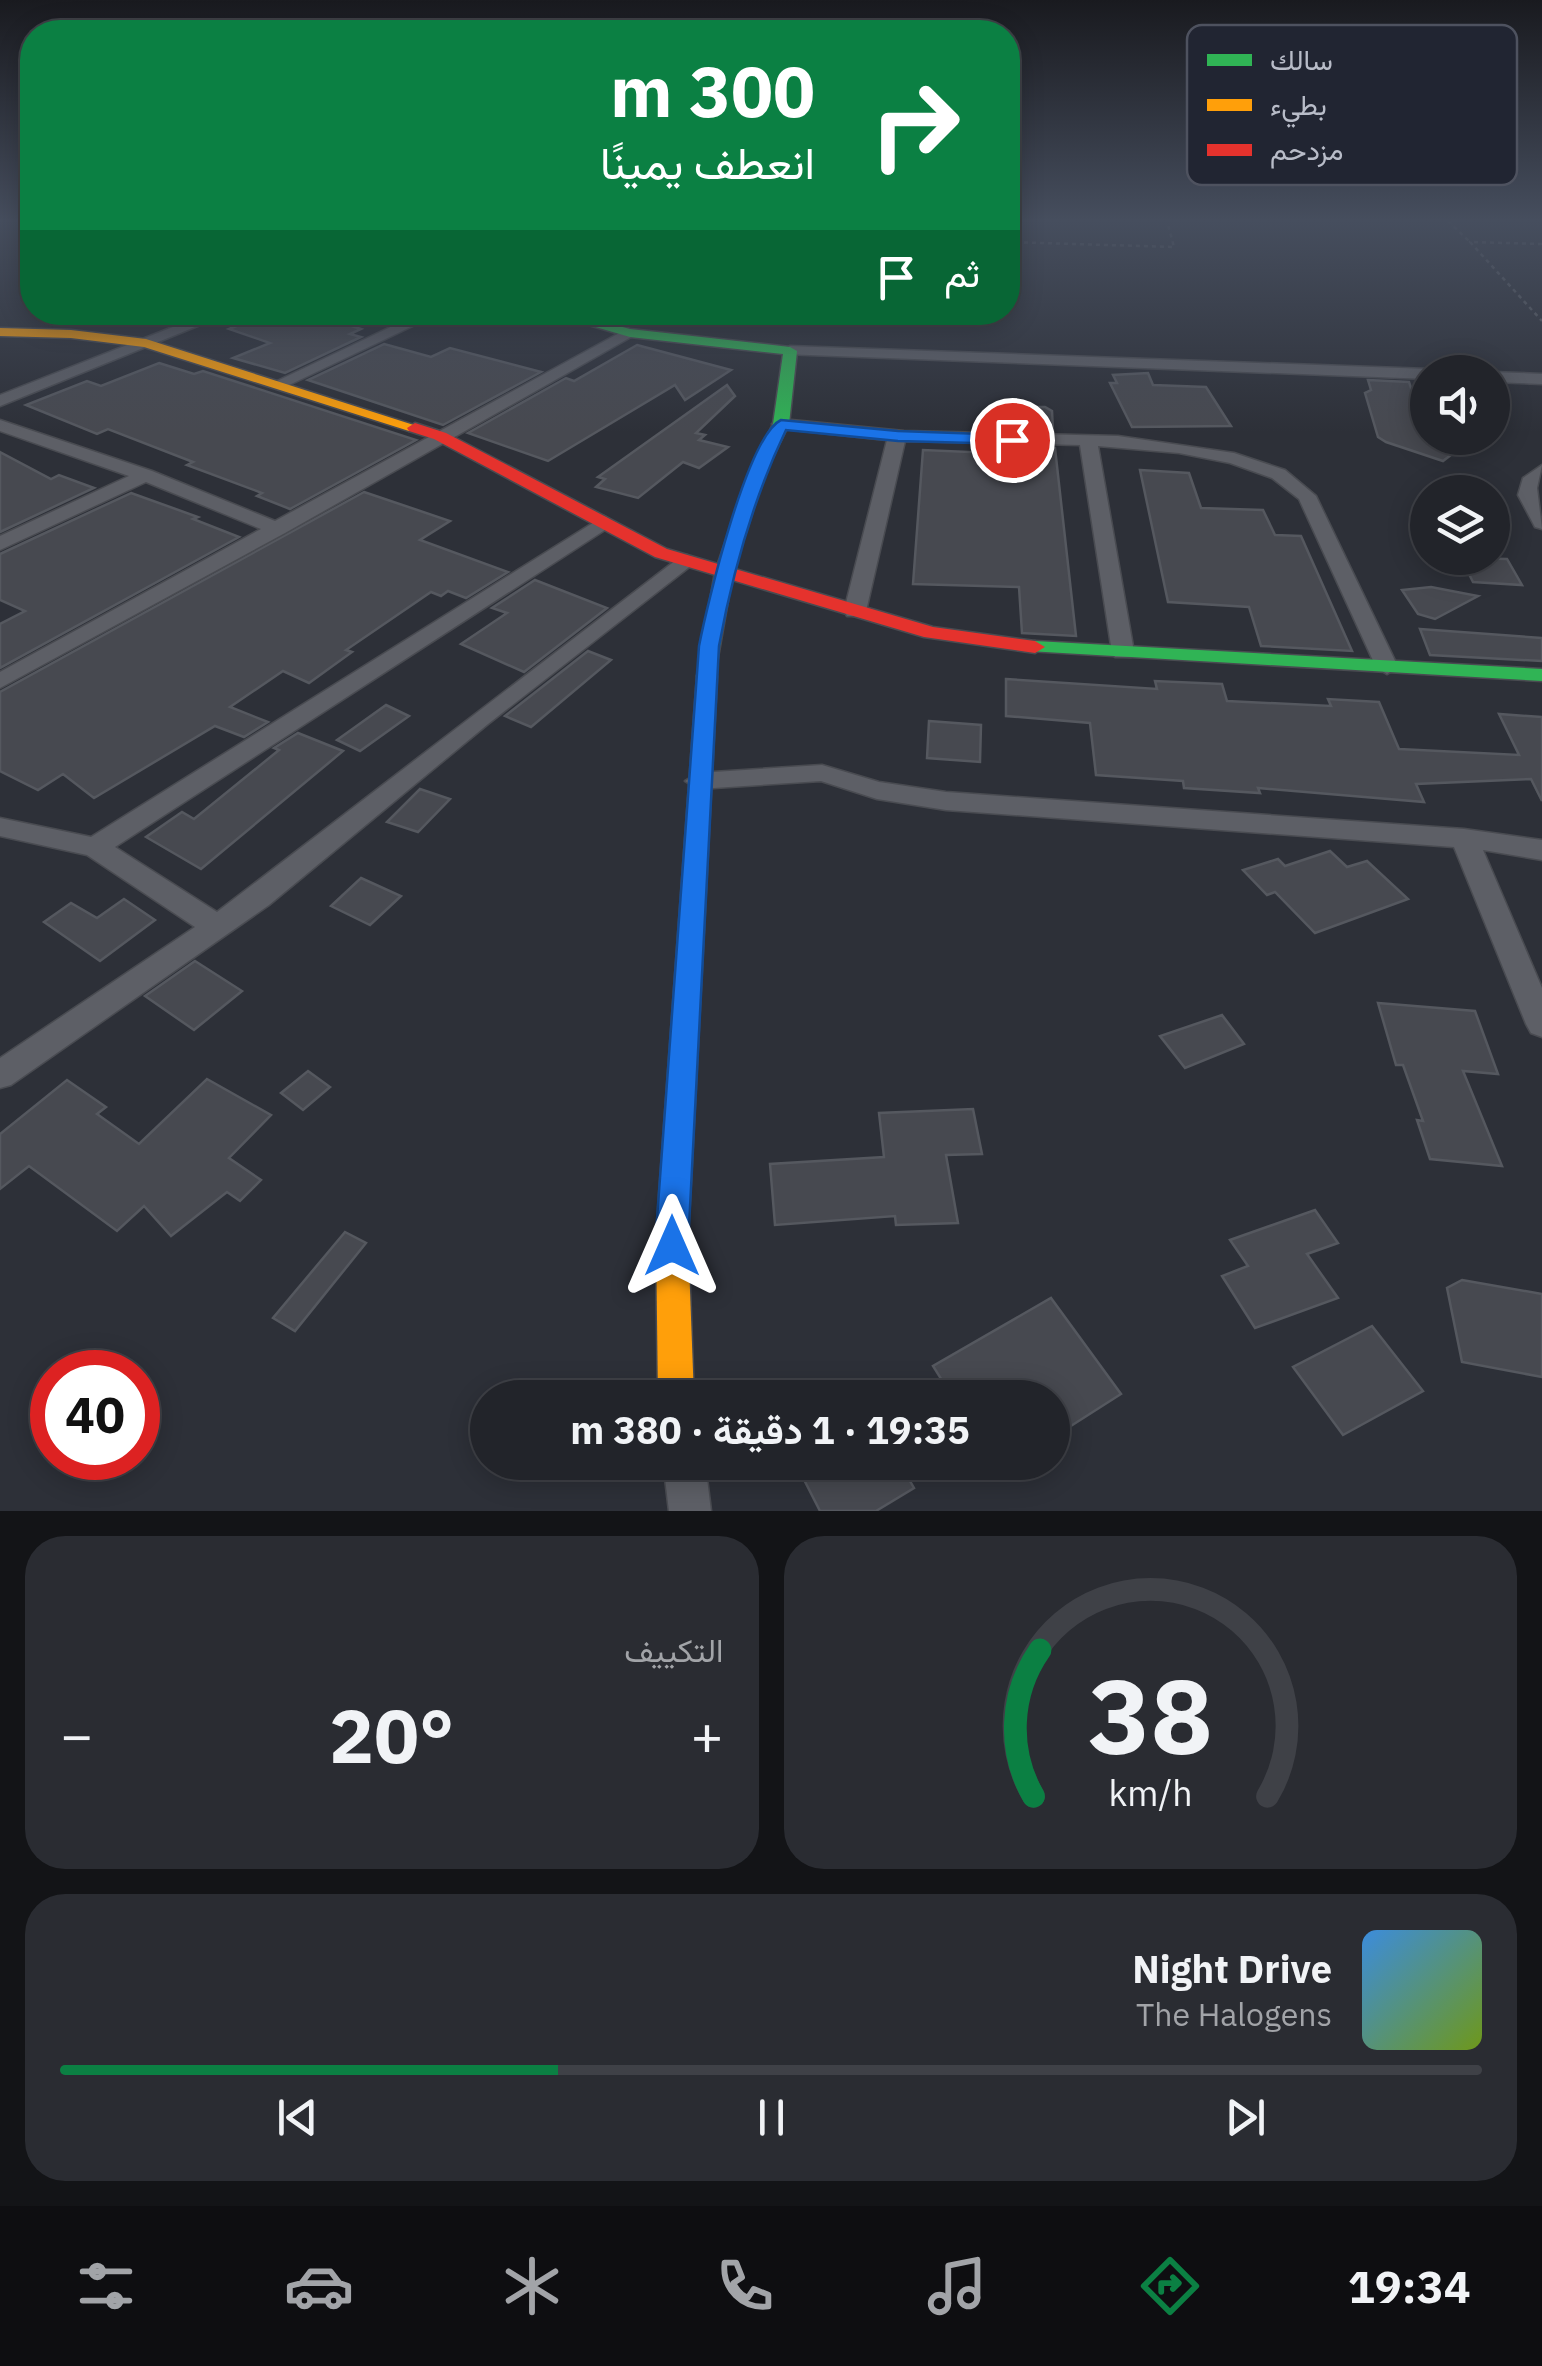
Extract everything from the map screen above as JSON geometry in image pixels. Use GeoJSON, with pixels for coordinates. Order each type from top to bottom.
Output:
{"type":"FeatureCollection","features":[{"type":"Feature","properties":{"kind":"street"},"geometry":{"type":"LineString","coordinates":[[0,402],[193,325]]}},
{"type":"Feature","properties":{"kind":"street"},"geometry":{"type":"LineString","coordinates":[[281,384],[407,325]]}},
{"type":"Feature","properties":{"kind":"street"},"geometry":{"type":"LineString","coordinates":[[600,325],[630,333],[790,352],[1410,373]]}},
{"type":"Feature","properties":{"kind":"street"},"geometry":{"type":"LineString","coordinates":[[0,332],[71,334],[146,344],[281,384],[440,436],[633,541],[931,633],[1034,648],[1542,676]]}},
{"type":"Feature","properties":{"kind":"street"},"geometry":{"type":"LineString","coordinates":[[0,681],[630,333]]}},
{"type":"Feature","properties":{"kind":"street"},"geometry":{"type":"LineString","coordinates":[[676,1380],[671,1211],[709,646],[724,572],[757,473],[781,424],[790,352]]}},
{"type":"Feature","properties":{"kind":"street"},"geometry":{"type":"LineString","coordinates":[[1510,378],[1542,379]]}},
{"type":"Feature","properties":{"kind":"street"},"geometry":{"type":"LineString","coordinates":[[781,424],[898,436],[1088,442],[1220,453],[1286,475],[1307,496],[1387,667]]}},
{"type":"Feature","properties":{"kind":"street"},"geometry":{"type":"LineString","coordinates":[[0,425],[145,475],[278,529]]}},
{"type":"Feature","properties":{"kind":"street"},"geometry":{"type":"LineString","coordinates":[[855,610],[898,436]]}},
{"type":"Feature","properties":{"kind":"street"},"geometry":{"type":"LineString","coordinates":[[1088,442],[1123,652]]}},
{"type":"Feature","properties":{"kind":"street"},"geometry":{"type":"LineString","coordinates":[[1542,470],[1531,478],[1526,489],[1542,522]]}},
{"type":"Feature","properties":{"kind":"street"},"geometry":{"type":"LineString","coordinates":[[0,544],[145,475]]}},
{"type":"Feature","properties":{"kind":"street"},"geometry":{"type":"LineString","coordinates":[[95,847],[604,522]]}},
{"type":"Feature","properties":{"kind":"street"},"geometry":{"type":"LineString","coordinates":[[0,1076],[259,898],[479,718],[688,561]]}},
{"type":"Feature","properties":{"kind":"street"},"geometry":{"type":"LineString","coordinates":[[698,780],[822,773],[876,790],[946,801],[1464,838],[1542,850]]}},
{"type":"Feature","properties":{"kind":"street"},"geometry":{"type":"LineString","coordinates":[[3,830],[95,847],[216,926]]}},
{"type":"Feature","properties":{"kind":"street"},"geometry":{"type":"LineString","coordinates":[[1464,838],[1542,1024]]}},
{"type":"Feature","properties":{"kind":"street"},"geometry":{"type":"LineString","coordinates":[[686,1480],[690,1511]]}},
{"type":"Feature","properties":{"kind":"path"},"geometry":{"type":"LineString","coordinates":[[1516,292],[1542,320]]}},
{"type":"Feature","properties":{"kind":"building"},"geometry":{"type":"Polygon","coordinates":[[[239,325],[349,325],[361,329],[350,334],[361,337],[285,373],[233,358],[270,343],[229,329],[239,325]]]}},
{"type":"Feature","properties":{"kind":"building"},"geometry":{"type":"Polygon","coordinates":[[[384,344],[431,357],[450,348],[541,372],[443,425],[308,380],[384,344]]]}},
{"type":"Feature","properties":{"kind":"building"},"geometry":{"type":"Polygon","coordinates":[[[637,345],[731,370],[685,400],[675,385],[548,461],[468,433],[566,378],[574,381],[637,345]]]}},
{"type":"Feature","properties":{"kind":"building"},"geometry":{"type":"Polygon","coordinates":[[[159,363],[194,374],[203,371],[416,440],[290,509],[257,496],[262,493],[187,465],[193,462],[108,429],[97,434],[26,405],[87,381],[101,386],[159,363]]]}},
{"type":"Feature","properties":{"kind":"building"},"geometry":{"type":"Polygon","coordinates":[[[1148,373],[1153,385],[1206,387],[1231,426],[1132,427],[1110,383],[1117,383],[1113,375],[1148,373]]]}},
{"type":"Feature","properties":{"kind":"building"},"geometry":{"type":"Polygon","coordinates":[[[1368,380],[1409,382],[1410,450],[1378,437],[1365,393],[1371,390],[1368,380]]]}},
{"type":"Feature","properties":{"kind":"building"},"geometry":{"type":"Polygon","coordinates":[[[727,385],[735,396],[696,433],[705,435],[699,440],[728,447],[699,468],[683,462],[638,498],[596,487],[605,479],[598,477],[727,385]]]}},
{"type":"Feature","properties":{"kind":"building"},"geometry":{"type":"Polygon","coordinates":[[[1005,407],[1045,407],[1052,411],[1053,431],[1010,430],[1005,407]]]}},
{"type":"Feature","properties":{"kind":"building"},"geometry":{"type":"Polygon","coordinates":[[[1015,447],[1055,448],[1076,636],[1022,633],[1019,587],[913,584],[923,450],[1016,454],[1015,447]]]}},
{"type":"Feature","properties":{"kind":"building"},"geometry":{"type":"Polygon","coordinates":[[[0,452],[51,479],[59,475],[94,488],[0,532],[0,452]]]}},
{"type":"Feature","properties":{"kind":"building"},"geometry":{"type":"Polygon","coordinates":[[[1425,455],[1451,455],[1443,461],[1425,455]]]}},
{"type":"Feature","properties":{"kind":"building"},"geometry":{"type":"Polygon","coordinates":[[[1140,470],[1189,473],[1201,508],[1263,510],[1275,535],[1301,536],[1352,651],[1261,646],[1249,607],[1168,602],[1140,470]]]}},
{"type":"Feature","properties":{"kind":"building"},"geometry":{"type":"Polygon","coordinates":[[[364,492],[450,521],[420,540],[508,572],[466,598],[448,591],[441,596],[431,592],[346,650],[352,652],[309,683],[283,671],[230,707],[268,722],[244,737],[215,726],[94,798],[63,774],[38,790],[0,771],[0,692],[364,492]]]}},
{"type":"Feature","properties":{"kind":"building"},"geometry":{"type":"Polygon","coordinates":[[[131,493],[198,517],[193,519],[239,537],[0,668],[0,624],[25,611],[0,600],[0,554],[131,493]]]}},
{"type":"Feature","properties":{"kind":"building"},"geometry":{"type":"Polygon","coordinates":[[[1510,564],[1522,585],[1473,582],[1470,575],[1510,575],[1510,564]]]}},
{"type":"Feature","properties":{"kind":"building"},"geometry":{"type":"Polygon","coordinates":[[[535,580],[607,608],[524,672],[461,644],[507,613],[492,608],[535,580]]]}},
{"type":"Feature","properties":{"kind":"building"},"geometry":{"type":"Polygon","coordinates":[[[1431,587],[1478,596],[1435,619],[1418,614],[1402,590],[1431,587]]]}},
{"type":"Feature","properties":{"kind":"building"},"geometry":{"type":"Polygon","coordinates":[[[1420,629],[1542,638],[1542,661],[1430,655],[1420,629]]]}},
{"type":"Feature","properties":{"kind":"building"},"geometry":{"type":"Polygon","coordinates":[[[588,651],[611,660],[531,727],[505,716],[588,651]]]}},
{"type":"Feature","properties":{"kind":"building"},"geometry":{"type":"Polygon","coordinates":[[[1006,679],[1157,689],[1155,681],[1222,684],[1227,701],[1331,706],[1328,699],[1379,702],[1399,749],[1519,755],[1499,714],[1542,717],[1542,801],[1531,779],[1416,784],[1424,802],[1258,788],[1260,793],[1184,788],[1183,781],[1096,775],[1090,723],[1006,716],[1006,679]]]}},
{"type":"Feature","properties":{"kind":"building"},"geometry":{"type":"Polygon","coordinates":[[[386,705],[409,716],[360,751],[337,740],[386,705]]]}},
{"type":"Feature","properties":{"kind":"building"},"geometry":{"type":"Polygon","coordinates":[[[929,721],[981,725],[980,762],[927,758],[929,721]]]}},
{"type":"Feature","properties":{"kind":"building"},"geometry":{"type":"Polygon","coordinates":[[[298,733],[343,751],[201,869],[146,837],[182,812],[194,819],[279,750],[274,748],[298,733]]]}},
{"type":"Feature","properties":{"kind":"building"},"geometry":{"type":"Polygon","coordinates":[[[420,789],[450,799],[418,832],[387,822],[420,789]]]}},
{"type":"Feature","properties":{"kind":"building"},"geometry":{"type":"Polygon","coordinates":[[[1330,851],[1347,867],[1367,861],[1408,899],[1315,933],[1275,892],[1267,895],[1243,870],[1278,859],[1285,866],[1330,851]]]}},
{"type":"Feature","properties":{"kind":"building"},"geometry":{"type":"Polygon","coordinates":[[[361,878],[401,896],[370,925],[331,906],[361,878]]]}},
{"type":"Feature","properties":{"kind":"building"},"geometry":{"type":"Polygon","coordinates":[[[124,899],[155,920],[100,961],[44,922],[71,903],[97,918],[124,899]]]}},
{"type":"Feature","properties":{"kind":"building"},"geometry":{"type":"Polygon","coordinates":[[[195,961],[242,991],[194,1030],[145,996],[195,961]]]}},
{"type":"Feature","properties":{"kind":"building"},"geometry":{"type":"Polygon","coordinates":[[[1378,1003],[1475,1011],[1498,1074],[1463,1071],[1502,1166],[1430,1159],[1417,1120],[1423,1121],[1403,1065],[1396,1065],[1378,1003]]]}},
{"type":"Feature","properties":{"kind":"building"},"geometry":{"type":"Polygon","coordinates":[[[1222,1015],[1244,1044],[1185,1068],[1160,1036],[1222,1015]]]}},
{"type":"Feature","properties":{"kind":"building"},"geometry":{"type":"Polygon","coordinates":[[[308,1071],[330,1087],[303,1110],[281,1093],[308,1071]]]}},
{"type":"Feature","properties":{"kind":"building"},"geometry":{"type":"Polygon","coordinates":[[[207,1079],[271,1115],[229,1158],[261,1180],[240,1201],[227,1192],[171,1236],[144,1206],[117,1231],[29,1166],[0,1189],[0,1134],[67,1080],[106,1107],[97,1114],[139,1144],[207,1079]]]}},
{"type":"Feature","properties":{"kind":"building"},"geometry":{"type":"Polygon","coordinates":[[[973,1109],[982,1154],[946,1155],[958,1223],[896,1225],[895,1216],[775,1225],[770,1164],[884,1157],[879,1113],[973,1109]]]}},
{"type":"Feature","properties":{"kind":"building"},"geometry":{"type":"Polygon","coordinates":[[[1315,1210],[1338,1243],[1307,1254],[1338,1298],[1255,1328],[1222,1276],[1248,1266],[1230,1240],[1315,1210]]]}},
{"type":"Feature","properties":{"kind":"building"},"geometry":{"type":"Polygon","coordinates":[[[345,1232],[366,1243],[295,1331],[273,1318],[345,1232]]]}},
{"type":"Feature","properties":{"kind":"building"},"geometry":{"type":"Polygon","coordinates":[[[1462,1280],[1542,1294],[1542,1377],[1462,1362],[1447,1288],[1462,1280]]]}},
{"type":"Feature","properties":{"kind":"building"},"geometry":{"type":"Polygon","coordinates":[[[1051,1298],[1121,1394],[1070,1427],[1070,1380],[942,1380],[933,1366],[1051,1298]]]}},
{"type":"Feature","properties":{"kind":"building"},"geometry":{"type":"Polygon","coordinates":[[[1372,1326],[1423,1391],[1343,1435],[1293,1367],[1372,1326]]]}},
{"type":"Feature","properties":{"kind":"building"},"geometry":{"type":"Polygon","coordinates":[[[804,1480],[909,1480],[914,1488],[876,1511],[820,1511],[804,1480]]]}},
{"type":"Feature","properties":{"kind":"traffic: fast"},"geometry":{"type":"LineString","coordinates":[[600,325],[630,333],[790,351],[781,424],[757,473],[724,572],[707,676]]}},
{"type":"Feature","properties":{"kind":"traffic: fast"},"geometry":{"type":"LineString","coordinates":[[1035,647],[1542,675]]}},
{"type":"Feature","properties":{"kind":"traffic: slow"},"geometry":{"type":"LineString","coordinates":[[0,332],[71,334],[146,343],[415,428]]}},
{"type":"Feature","properties":{"kind":"traffic: slow"},"geometry":{"type":"LineString","coordinates":[[672,1237],[676,1380]]}},
{"type":"Feature","properties":{"kind":"traffic: jam"},"geometry":{"type":"LineString","coordinates":[[415,428],[440,436],[661,553],[931,633],[1035,647]]}},
{"type":"Feature","properties":{"kind":"traffic: jam"},"geometry":{"type":"LineString","coordinates":[[672,1237],[707,676]]}},
{"type":"Feature","properties":{"kind":"route"},"geometry":{"type":"LineString","coordinates":[[672,1246],[671,1211],[709,646],[724,572],[757,473],[781,424],[898,436],[1012,440]]}}]}
